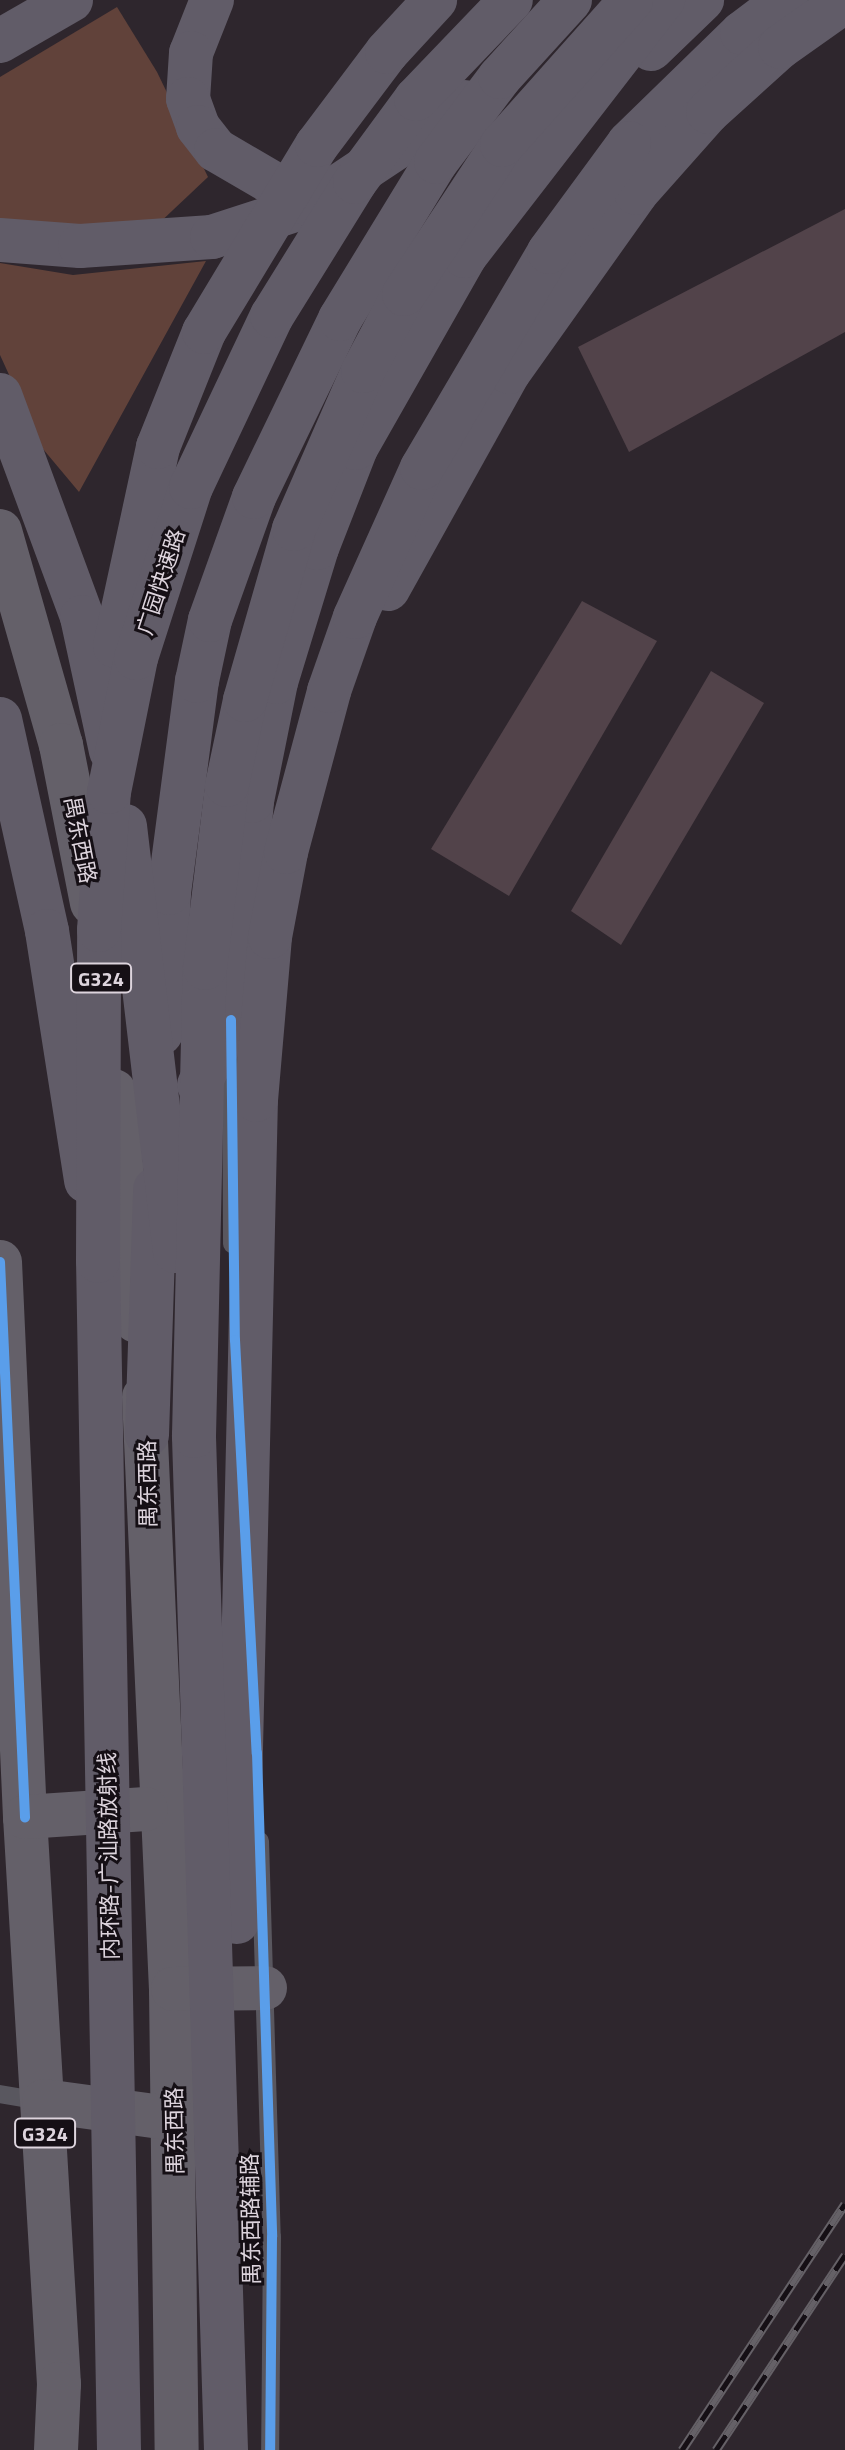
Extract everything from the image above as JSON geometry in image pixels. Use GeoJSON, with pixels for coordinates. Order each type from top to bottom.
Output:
{"type":"FeatureCollection","features":[{"type":"Feature","properties":{"kind":"highway"},"geometry":{"type":"LineString","coordinates":[[0,41],[71,0]]}},
{"type":"Feature","properties":{"kind":"highway"},"geometry":{"type":"LineString","coordinates":[[212,0],[191,53],[188,99],[198,127],[216,150],[310,205]]}},
{"type":"Feature","properties":{"kind":"highway"},"geometry":{"type":"LineString","coordinates":[[99,930],[100,778],[113,658],[158,447],[204,332],[255,240],[317,145],[387,52],[435,0]]}},
{"type":"Feature","properties":{"kind":"highway","name":"广园快速路"},"geometry":{"type":"LineString","coordinates":[[98,1261],[99,930],[109,792],[136,658],[211,438],[272,316],[355,182],[416,99],[511,0]]}},
{"type":"Feature","properties":{"kind":"highway"},"geometry":{"type":"LineString","coordinates":[[147,1435],[155,1177],[169,893],[184,760],[210,620],[254,497],[340,319],[436,162],[500,77],[570,0]]}},
{"type":"Feature","properties":{"kind":"highway"},"geometry":{"type":"LineString","coordinates":[[226,2396],[194,1436],[202,1054],[213,876],[245,700],[294,529],[363,371],[451,218],[519,123],[631,0]]}},
{"type":"Feature","properties":{"kind":"highway"},"geometry":{"type":"LineString","coordinates":[[155,1177],[231,1020],[252,801],[287,646],[345,476],[392,379],[465,256],[663,0]]}},
{"type":"Feature","properties":{"kind":"highway"},"geometry":{"type":"LineString","coordinates":[[465,256],[628,71],[702,0]]}},
{"type":"Feature","properties":{"kind":"highway"},"geometry":{"type":"LineString","coordinates":[[226,2450],[256,1100],[270,937],[305,767],[355,617],[388,540],[471,378],[549,252],[629,143],[753,0]]}},
{"type":"Feature","properties":{"kind":"highway"},"geometry":{"type":"LineString","coordinates":[[629,143],[742,33],[786,0]]}},
{"type":"Feature","properties":{"kind":"highway"},"geometry":{"type":"LineString","coordinates":[[252,801],[338,698],[464,447],[598,242],[708,112],[780,47],[845,1]]}},
{"type":"Feature","properties":{"kind":"highway"},"geometry":{"type":"LineString","coordinates":[[0,240],[80,246],[212,237],[310,205],[500,77]]}},
{"type":"Feature","properties":{"kind":"highway"},"geometry":{"type":"LineString","coordinates":[[0,395],[82,617],[122,808],[194,1436]]}},
{"type":"Feature","properties":{"kind":"highway"},"geometry":{"type":"LineString","coordinates":[[0,719],[47,931],[98,1261]]}},
{"type":"Feature","properties":{"kind":"highway","name":"内环路-广汕路放射线"},"geometry":{"type":"LineString","coordinates":[[98,1261],[119,2450]]}},
{"type":"Feature","properties":{"kind":"main road","name":"禺东西路"},"geometry":{"type":"LineString","coordinates":[[0,531],[33,632],[86,859],[111,1049],[147,1435],[175,2119],[177,2450]]}},
{"type":"Feature","properties":{"kind":"main road","name":"G324"},"geometry":{"type":"LineString","coordinates":[[0,1262],[25,1817],[59,2384],[56,2450]]}},
{"type":"Feature","properties":{"kind":"main road"},"geometry":{"type":"LineString","coordinates":[[25,1817],[161,1808]]}},
{"type":"Feature","properties":{"kind":"main road"},"geometry":{"type":"LineString","coordinates":[[171,1989],[265,1988]]}},
{"type":"Feature","properties":{"kind":"main road"},"geometry":{"type":"LineString","coordinates":[[44,2101],[175,2119]]}},
{"type":"Feature","properties":{"kind":"lane","name":"禺东西路辅路"},"geometry":{"type":"LineString","coordinates":[[231,1020],[235,1340],[265,1988],[272,2237],[270,2450]]}},
{"type":"Feature","properties":{"kind":"lane"},"geometry":{"type":"LineString","coordinates":[[0,2094],[44,2101]]}},
{"type":"Feature","properties":{"kind":"shaded area"},"geometry":{"type":"Polygon","coordinates":[[[117,7],[157,72],[208,177],[155,227],[0,225],[0,77],[117,7]]]}},
{"type":"Feature","properties":{"kind":"shaded area"},"geometry":{"type":"Polygon","coordinates":[[[206,261],[79,492],[43,449],[0,355],[0,263],[73,275],[206,261]]]}},
{"type":"Feature","properties":{"kind":"building"},"geometry":{"type":"Polygon","coordinates":[[[845,209],[845,332],[629,452],[578,347],[845,209]]]}},
{"type":"Feature","properties":{"kind":"building"},"geometry":{"type":"Polygon","coordinates":[[[582,601],[657,641],[509,896],[431,849],[582,601]]]}},
{"type":"Feature","properties":{"kind":"building"},"geometry":{"type":"Polygon","coordinates":[[[711,671],[764,703],[621,945],[571,911],[711,671]]]}},
{"type":"Feature","properties":{"kind":"railway"},"geometry":{"type":"LineString","coordinates":[[682,2450],[845,2204]]}},
{"type":"Feature","properties":{"kind":"railway"},"geometry":{"type":"LineString","coordinates":[[716,2450],[845,2255]]}},
{"type":"Feature","properties":{"kind":"cycle path"},"geometry":{"type":"LineString","coordinates":[[231,1020],[235,1340],[257,1753],[272,2237],[270,2450]]}},
{"type":"Feature","properties":{"kind":"cycle path"},"geometry":{"type":"LineString","coordinates":[[0,1262],[25,1817]]}}]}
